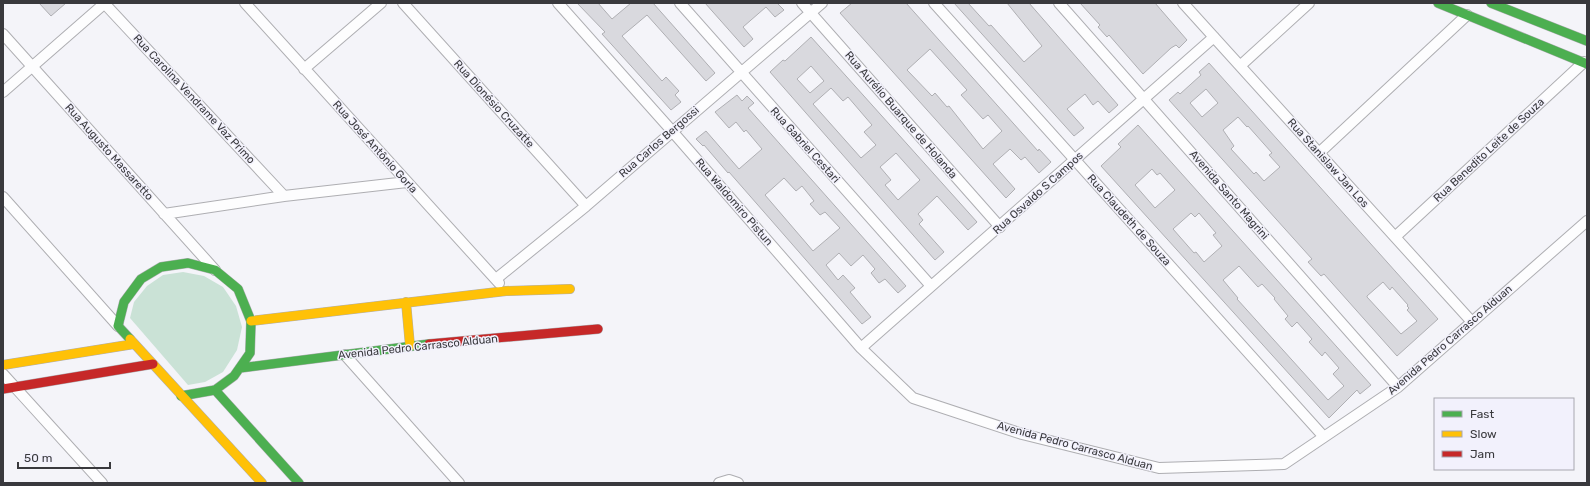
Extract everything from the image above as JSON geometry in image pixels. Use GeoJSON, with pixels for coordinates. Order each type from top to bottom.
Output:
{"type":"FeatureCollection","features":[{"type":"Feature","properties":{"kind":"street"},"geometry":{"type":"LineString","coordinates":[[3,92],[104,3]]}},
{"type":"Feature","properties":{"kind":"street","name":"Rua Carolina Vendrame Vaz Primo"},"geometry":{"type":"LineString","coordinates":[[104,3],[284,196]]}},
{"type":"Feature","properties":{"kind":"street","name":"Rua José Antônio Gorla"},"geometry":{"type":"LineString","coordinates":[[245,3],[506,291]]}},
{"type":"Feature","properties":{"kind":"street"},"geometry":{"type":"LineString","coordinates":[[304,69],[381,3]]}},
{"type":"Feature","properties":{"kind":"street","name":"Rua Dionésio Cruzatte"},"geometry":{"type":"LineString","coordinates":[[403,3],[586,206]]}},
{"type":"Feature","properties":{"kind":"street","name":"Rua Waldomiro Pistun"},"geometry":{"type":"LineString","coordinates":[[558,3],[861,348],[913,398]]}},
{"type":"Feature","properties":{"kind":"street","name":"Rua Gabriel Cestari"},"geometry":{"type":"LineString","coordinates":[[680,3],[931,286]]}},
{"type":"Feature","properties":{"kind":"street","name":"Rua Aurélio Buarque de Holanda"},"geometry":{"type":"LineString","coordinates":[[802,3],[1000,227]]}},
{"type":"Feature","properties":{"kind":"street","name":"Rua Carlos Bergossi"},"geometry":{"type":"LineString","coordinates":[[496,280],[586,206],[822,3]]}},
{"type":"Feature","properties":{"kind":"street","name":"Rua Claudeth de Souza"},"geometry":{"type":"LineString","coordinates":[[934,3],[1324,437]]}},
{"type":"Feature","properties":{"kind":"street","name":"Avenida Santo Magrini"},"geometry":{"type":"LineString","coordinates":[[1059,3],[1398,387]]}},
{"type":"Feature","properties":{"kind":"street","name":"Rua Stanislaw Jan Los"},"geometry":{"type":"LineString","coordinates":[[1183,3],[1472,322]]}},
{"type":"Feature","properties":{"kind":"street"},"geometry":{"type":"LineString","coordinates":[[1240,66],[1309,3]]}},
{"type":"Feature","properties":{"kind":"street"},"geometry":{"type":"LineString","coordinates":[[1438,3],[1585,63]]}},
{"type":"Feature","properties":{"kind":"street"},"geometry":{"type":"LineString","coordinates":[[1491,3],[1587,41]]}},
{"type":"Feature","properties":{"kind":"street"},"geometry":{"type":"LineString","coordinates":[[1319,153],[1468,15]]}},
{"type":"Feature","properties":{"kind":"street","name":"Rua Augusto Massaretto"},"geometry":{"type":"LineString","coordinates":[[3,34],[214,270]]}},
{"type":"Feature","properties":{"kind":"street","name":"Rua Osvaldo S Campos"},"geometry":{"type":"LineString","coordinates":[[861,348],[1214,37]]}},
{"type":"Feature","properties":{"kind":"street","name":"Rua Benedito Leite de Souza"},"geometry":{"type":"LineString","coordinates":[[1395,237],[1585,63]]}},
{"type":"Feature","properties":{"kind":"street"},"geometry":{"type":"LineString","coordinates":[[164,214],[284,196],[407,182]]}},
{"type":"Feature","properties":{"kind":"street"},"geometry":{"type":"LineString","coordinates":[[3,197],[181,396],[262,483]]}},
{"type":"Feature","properties":{"kind":"street","name":"Avenida Pedro Carrasco Alduan"},"geometry":{"type":"LineString","coordinates":[[913,398],[1022,434],[1159,468],[1284,464],[1398,387],[1587,221]]}},
{"type":"Feature","properties":{"kind":"street"},"geometry":{"type":"LineString","coordinates":[[118,326],[124,302],[141,279],[161,267],[188,263],[214,270],[238,289],[251,321],[250,353],[234,376],[215,390],[181,396]]}},
{"type":"Feature","properties":{"kind":"street"},"geometry":{"type":"LineString","coordinates":[[251,321],[506,291],[570,289]]}},
{"type":"Feature","properties":{"kind":"street"},"geometry":{"type":"LineString","coordinates":[[406,302],[410,346]]}},
{"type":"Feature","properties":{"kind":"street","name":"Avenida Pedro Carrasco Alduan"},"geometry":{"type":"LineString","coordinates":[[240,368],[410,346],[598,329]]}},
{"type":"Feature","properties":{"kind":"street"},"geometry":{"type":"LineString","coordinates":[[3,365],[134,344]]}},
{"type":"Feature","properties":{"kind":"street"},"geometry":{"type":"LineString","coordinates":[[346,355],[459,483]]}},
{"type":"Feature","properties":{"kind":"street"},"geometry":{"type":"LineString","coordinates":[[3,389],[153,364]]}},
{"type":"Feature","properties":{"kind":"street"},"geometry":{"type":"LineString","coordinates":[[3,374],[102,483]]}},
{"type":"Feature","properties":{"kind":"street"},"geometry":{"type":"LineString","coordinates":[[215,390],[299,483]]}},
{"type":"Feature","properties":{"kind":"street"},"geometry":{"type":"LineString","coordinates":[[719,483],[736,482]]}},
{"type":"Feature","properties":{"kind":"green space"},"geometry":{"type":"Polygon","coordinates":[[[183,272],[204,276],[223,287],[236,306],[242,327],[237,350],[223,372],[205,382],[188,385],[130,318],[134,302],[147,286],[163,275],[183,272]]]}},
{"type":"Feature","properties":{"kind":"building"},"geometry":{"type":"Polygon","coordinates":[[[39,3],[66,3],[51,16],[39,3]]]}},
{"type":"Feature","properties":{"kind":"building"},"geometry":{"type":"Polygon","coordinates":[[[577,3],[598,3],[612,19],[631,3],[653,3],[715,73],[706,81],[647,15],[622,36],[662,81],[666,77],[679,91],[675,95],[681,102],[671,110],[602,34],[605,32],[577,3]]]}},
{"type":"Feature","properties":{"kind":"building"},"geometry":{"type":"Polygon","coordinates":[[[705,3],[777,3],[784,10],[775,17],[766,7],[743,27],[753,39],[744,47],[705,3]]]}},
{"type":"Feature","properties":{"kind":"building"},"geometry":{"type":"Polygon","coordinates":[[[852,3],[906,3],[1038,151],[1039,149],[1051,162],[1039,173],[1025,157],[1021,160],[1010,149],[993,164],[1015,189],[1006,198],[840,13],[852,3]],[[930,49],[907,70],[932,96],[935,93],[947,107],[949,106],[983,149],[1002,131],[988,115],[983,119],[961,95],[967,90],[930,49]]]}},
{"type":"Feature","properties":{"kind":"building"},"geometry":{"type":"Polygon","coordinates":[[[954,3],[968,3],[989,26],[991,25],[1024,62],[1042,46],[1007,3],[1029,3],[1118,105],[1109,113],[1098,101],[1093,105],[1085,94],[1067,109],[1084,128],[1074,136],[954,3]]]}},
{"type":"Feature","properties":{"kind":"building"},"geometry":{"type":"Polygon","coordinates":[[[1080,3],[1155,3],[1187,40],[1179,48],[1176,45],[1171,48],[1143,74],[1109,35],[1107,37],[1098,27],[1100,25],[1080,3]]]}},
{"type":"Feature","properties":{"kind":"building"},"geometry":{"type":"Polygon","coordinates":[[[811,37],[977,222],[968,230],[937,196],[918,214],[923,220],[919,224],[944,252],[935,260],[770,72],[783,60],[785,61],[811,37]],[[811,66],[797,79],[810,93],[824,81],[811,66]],[[831,88],[813,104],[861,158],[876,145],[864,132],[872,125],[848,97],[843,101],[831,88]],[[896,153],[880,167],[891,180],[885,185],[898,200],[920,180],[896,153]]]}},
{"type":"Feature","properties":{"kind":"building"},"geometry":{"type":"Polygon","coordinates":[[[1209,63],[1438,319],[1397,356],[1324,274],[1321,276],[1308,262],[1312,259],[1169,100],[1178,92],[1180,94],[1201,75],[1199,72],[1209,63]],[[1206,89],[1190,103],[1202,117],[1218,103],[1206,89]],[[1238,117],[1223,130],[1234,146],[1231,149],[1254,174],[1256,172],[1264,181],[1280,167],[1269,155],[1272,153],[1238,117]],[[1383,282],[1367,296],[1401,334],[1417,321],[1407,310],[1409,308],[1407,306],[1408,305],[1392,287],[1390,290],[1383,282]]]}},
{"type":"Feature","properties":{"kind":"building"},"geometry":{"type":"Polygon","coordinates":[[[737,95],[742,101],[747,96],[754,103],[748,108],[906,286],[898,293],[885,279],[879,283],[871,273],[875,269],[863,255],[851,266],[839,253],[826,265],[838,280],[843,275],[855,288],[850,292],[871,317],[862,324],[729,172],[728,173],[704,145],[703,146],[696,139],[706,131],[739,169],[762,149],[746,130],[744,132],[736,122],[729,128],[715,112],[737,95]],[[784,178],[765,195],[813,251],[840,228],[825,212],[820,215],[810,204],[814,201],[802,186],[796,191],[784,178]]]}},
{"type":"Feature","properties":{"kind":"building"},"geometry":{"type":"Polygon","coordinates":[[[1138,125],[1371,385],[1360,394],[1357,390],[1329,418],[1101,166],[1121,147],[1118,144],[1138,125]],[[1152,169],[1135,185],[1155,208],[1175,190],[1160,173],[1157,175],[1152,169]],[[1191,213],[1173,229],[1204,262],[1222,246],[1213,235],[1216,233],[1199,213],[1195,217],[1191,213]],[[1239,266],[1223,280],[1238,298],[1237,299],[1328,400],[1344,386],[1333,374],[1339,368],[1325,352],[1322,356],[1309,342],[1312,339],[1297,322],[1292,327],[1285,319],[1288,316],[1274,299],[1275,298],[1262,284],[1258,287],[1239,266]]]}},
{"type":"Feature","properties":{"kind":"traffic: fast"},"geometry":{"type":"LineString","coordinates":[[1438,3],[1587,64]]}},
{"type":"Feature","properties":{"kind":"traffic: fast"},"geometry":{"type":"LineString","coordinates":[[1491,3],[1587,41]]}},
{"type":"Feature","properties":{"kind":"traffic: fast"},"geometry":{"type":"LineString","coordinates":[[130,339],[118,326],[124,302],[141,279],[161,267],[188,263],[215,270],[238,289],[251,321],[250,353],[234,376],[215,390],[181,396]]}},
{"type":"Feature","properties":{"kind":"traffic: fast"},"geometry":{"type":"LineString","coordinates":[[240,368],[429,344]]}},
{"type":"Feature","properties":{"kind":"traffic: fast"},"geometry":{"type":"LineString","coordinates":[[215,390],[299,483]]}},
{"type":"Feature","properties":{"kind":"traffic: slow"},"geometry":{"type":"LineString","coordinates":[[251,321],[506,291],[570,289]]}},
{"type":"Feature","properties":{"kind":"traffic: slow"},"geometry":{"type":"LineString","coordinates":[[406,302],[410,346]]}},
{"type":"Feature","properties":{"kind":"traffic: slow"},"geometry":{"type":"LineString","coordinates":[[130,339],[262,483]]}},
{"type":"Feature","properties":{"kind":"traffic: slow"},"geometry":{"type":"LineString","coordinates":[[3,365],[134,344]]}},
{"type":"Feature","properties":{"kind":"traffic: jam"},"geometry":{"type":"LineString","coordinates":[[429,344],[598,329]]}},
{"type":"Feature","properties":{"kind":"traffic: jam"},"geometry":{"type":"LineString","coordinates":[[3,389],[153,364]]}}]}
